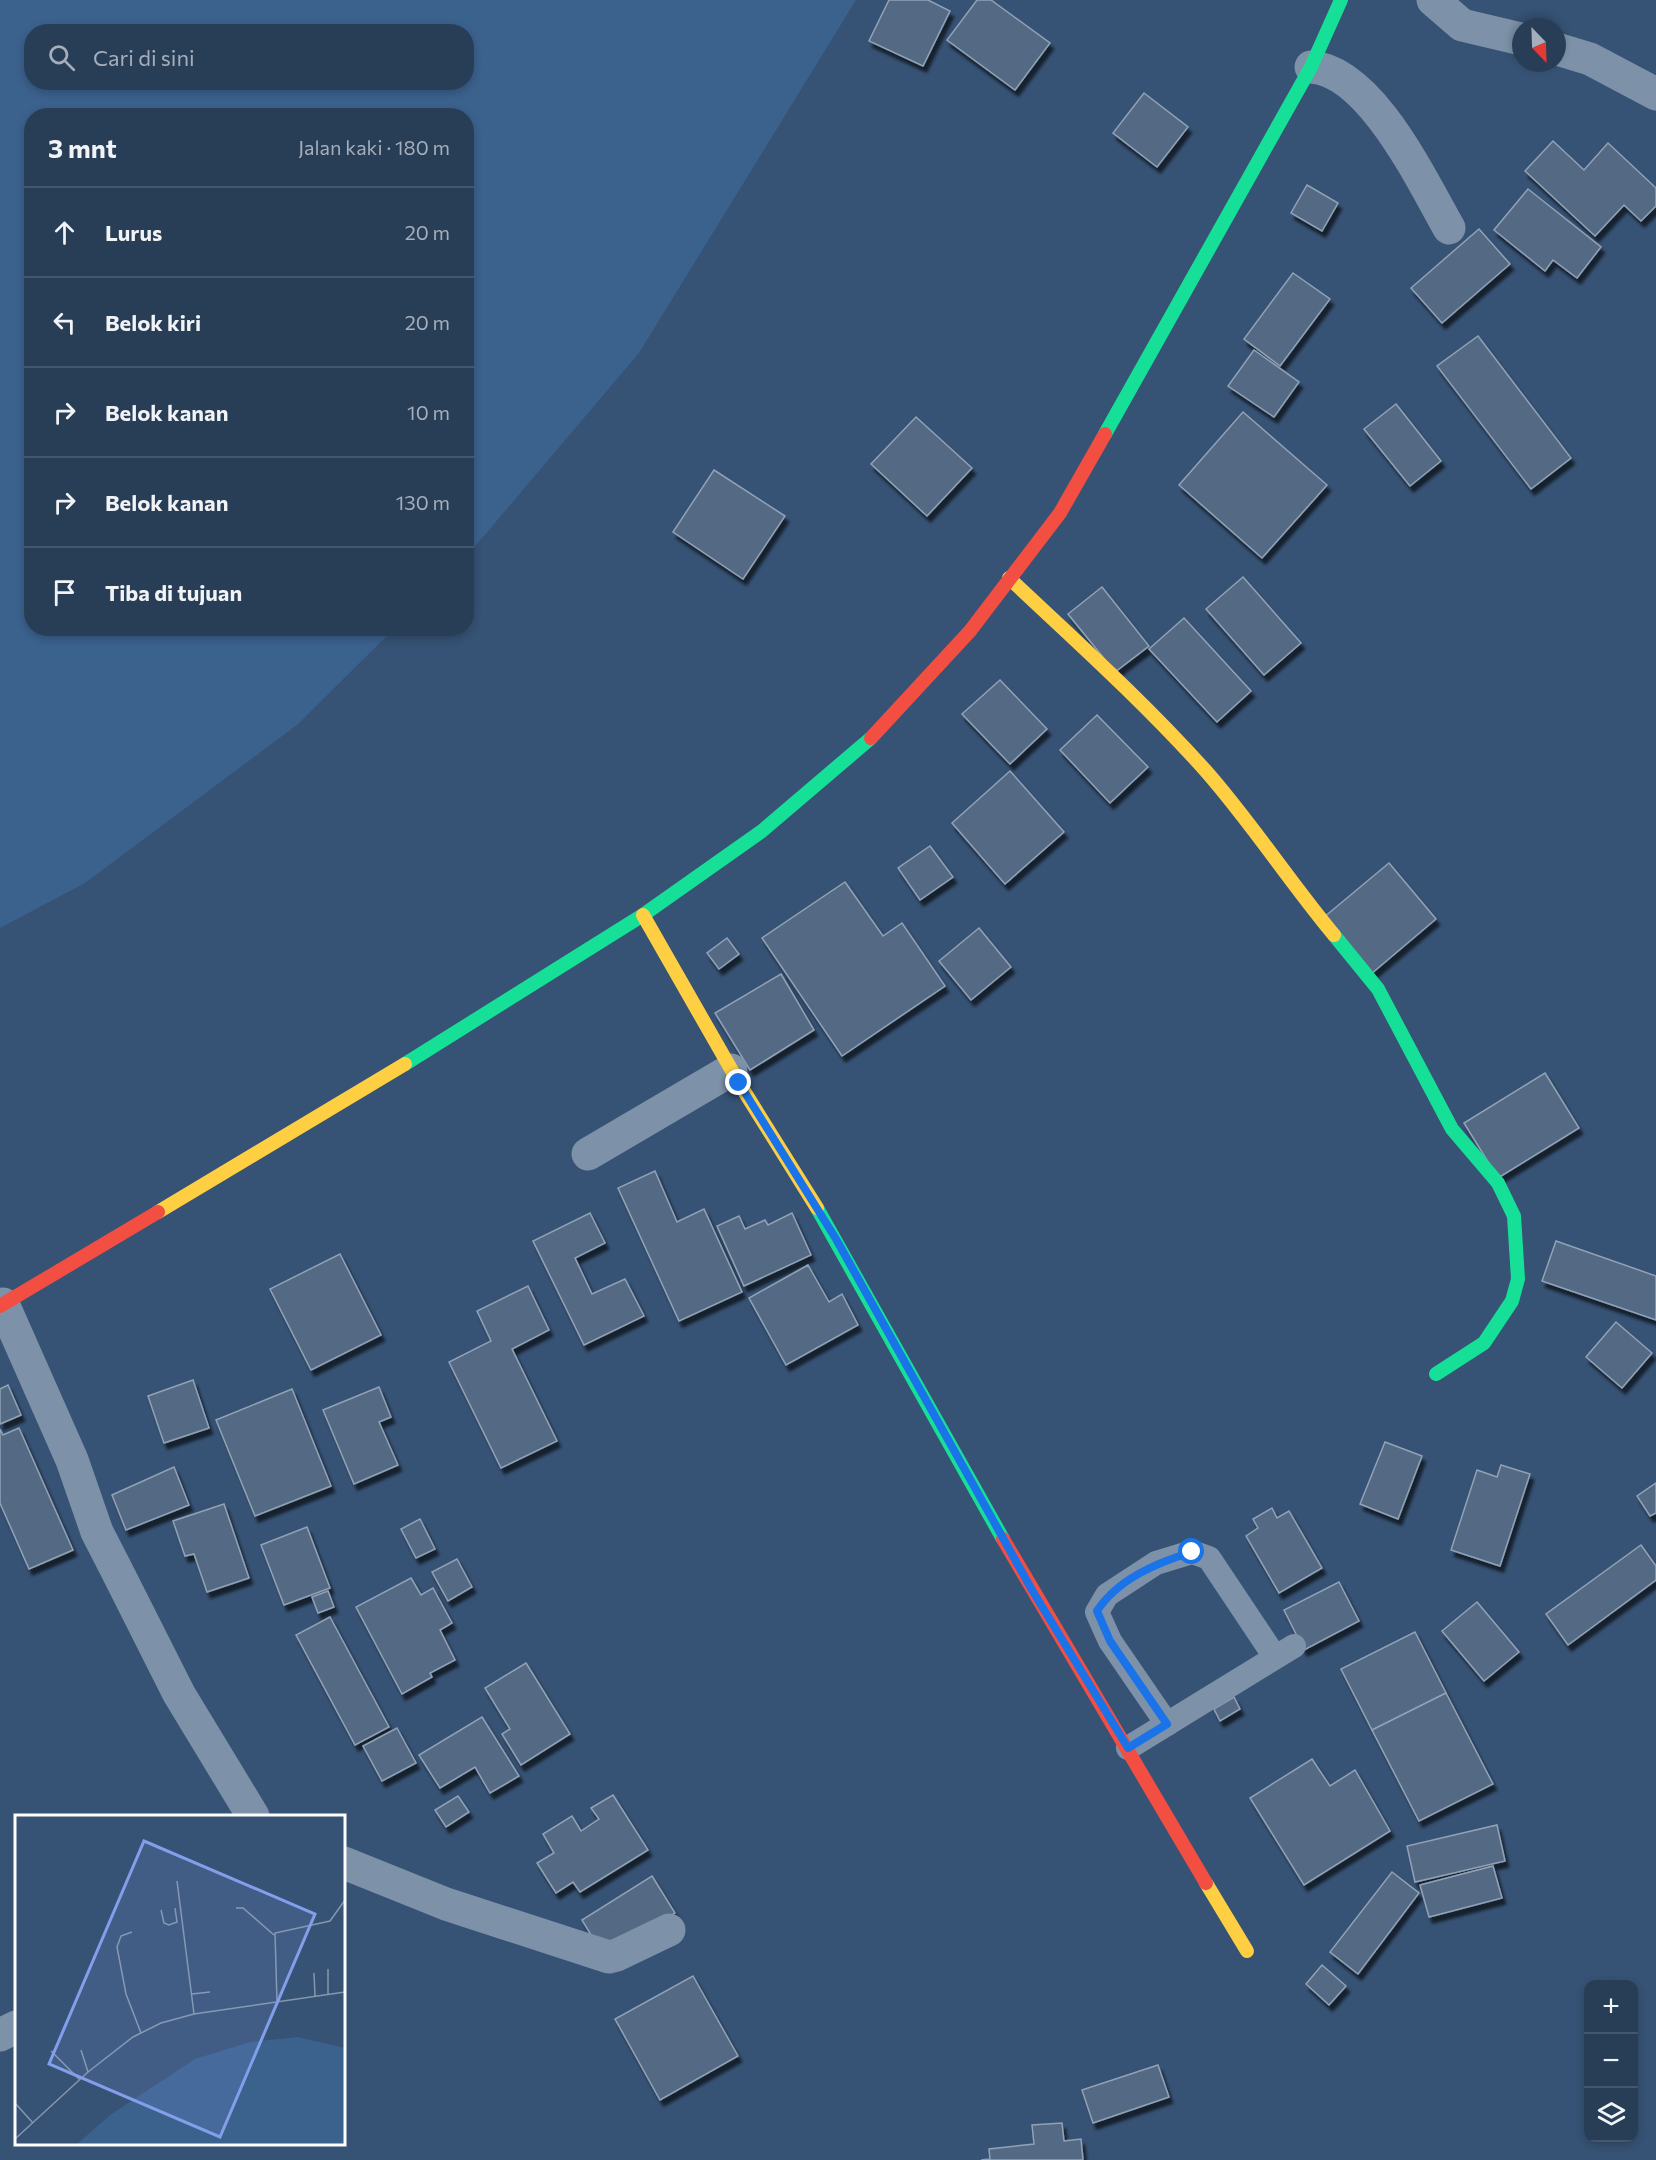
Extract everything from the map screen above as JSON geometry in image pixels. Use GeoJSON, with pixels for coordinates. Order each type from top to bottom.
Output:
{"type":"FeatureCollection","features":[{"type":"Feature","properties":{"kind":"main road"},"geometry":{"type":"LineString","coordinates":[[2,1305],[364,1089],[643,915],[762,831],[881,730],[970,631],[1060,513],[1311,67],[1341,0]]}},
{"type":"Feature","properties":{"kind":"main road"},"geometry":{"type":"LineString","coordinates":[[1009,578],[1097,661],[1204,769],[1269,848],[1308,904],[1378,989],[1452,1129],[1498,1183],[1509,1201],[1514,1216],[1518,1279],[1512,1301],[1484,1343],[1436,1374]]}},
{"type":"Feature","properties":{"kind":"main road"},"geometry":{"type":"LineString","coordinates":[[643,915],[731,1070],[836,1239],[1026,1580],[1247,1951]]}},
{"type":"Feature","properties":{"kind":"street"},"geometry":{"type":"LineString","coordinates":[[1433,0],[1462,25],[1512,37]]}},
{"type":"Feature","properties":{"kind":"street"},"geometry":{"type":"LineString","coordinates":[[1566,52],[1590,59],[1656,94]]}},
{"type":"Feature","properties":{"kind":"street"},"geometry":{"type":"LineString","coordinates":[[1311,67],[1327,68],[1354,87],[1388,123],[1449,228]]}},
{"type":"Feature","properties":{"kind":"street"},"geometry":{"type":"LineString","coordinates":[[588,1154],[731,1070]]}},
{"type":"Feature","properties":{"kind":"street"},"geometry":{"type":"LineString","coordinates":[[2,1305],[72,1460],[97,1532],[179,1694],[252,1815]]}},
{"type":"Feature","properties":{"kind":"street"},"geometry":{"type":"LineString","coordinates":[[345,1863],[446,1904],[609,1957],[669,1930]]}},
{"type":"Feature","properties":{"kind":"street"},"geometry":{"type":"LineString","coordinates":[[0,2035],[15,2028]]}},
{"type":"Feature","properties":{"kind":"lane"},"geometry":{"type":"LineString","coordinates":[[1128,1748],[1167,1724],[1284,1651],[1209,1558],[1192,1552],[1156,1563],[1107,1595],[1097,1611],[1110,1641],[1167,1724]]}},
{"type":"Feature","properties":{"kind":"water"},"geometry":{"type":"Polygon","coordinates":[[[0,0],[856,0],[639,353],[474,548],[474,108],[24,108],[24,636],[387,636],[297,725],[85,883],[0,928],[0,0]]]}},
{"type":"Feature","properties":{"kind":"building"},"geometry":{"type":"Polygon","coordinates":[[[889,0],[928,0],[950,11],[923,66],[869,41],[889,0]]]}},
{"type":"Feature","properties":{"kind":"building"},"geometry":{"type":"Polygon","coordinates":[[[977,0],[991,0],[1050,43],[1015,90],[947,40],[977,0]]]}},
{"type":"Feature","properties":{"kind":"building"},"geometry":{"type":"Polygon","coordinates":[[[1144,93],[1188,127],[1157,167],[1113,133],[1144,93]]]}},
{"type":"Feature","properties":{"kind":"building"},"geometry":{"type":"Polygon","coordinates":[[[1553,141],[1584,170],[1608,143],[1656,188],[1656,206],[1641,221],[1624,205],[1595,236],[1525,171],[1553,141]]]}},
{"type":"Feature","properties":{"kind":"building"},"geometry":{"type":"Polygon","coordinates":[[[1307,185],[1338,203],[1322,231],[1291,213],[1307,185]]]}},
{"type":"Feature","properties":{"kind":"building"},"geometry":{"type":"Polygon","coordinates":[[[1528,189],[1601,247],[1577,278],[1553,260],[1545,271],[1494,230],[1528,189]]]}},
{"type":"Feature","properties":{"kind":"building"},"geometry":{"type":"Polygon","coordinates":[[[1479,229],[1510,264],[1442,323],[1411,288],[1479,229]]]}},
{"type":"Feature","properties":{"kind":"building"},"geometry":{"type":"Polygon","coordinates":[[[1293,273],[1330,299],[1280,366],[1244,339],[1293,273]]]}},
{"type":"Feature","properties":{"kind":"building"},"geometry":{"type":"Polygon","coordinates":[[[1478,336],[1571,458],[1531,489],[1437,366],[1478,336]]]}},
{"type":"Feature","properties":{"kind":"building"},"geometry":{"type":"Polygon","coordinates":[[[1254,350],[1299,382],[1274,417],[1228,386],[1254,350]]]}},
{"type":"Feature","properties":{"kind":"building"},"geometry":{"type":"Polygon","coordinates":[[[1396,404],[1441,461],[1410,486],[1364,429],[1396,404]]]}},
{"type":"Feature","properties":{"kind":"building"},"geometry":{"type":"Polygon","coordinates":[[[1243,412],[1327,485],[1262,558],[1179,485],[1243,412]]]}},
{"type":"Feature","properties":{"kind":"building"},"geometry":{"type":"Polygon","coordinates":[[[916,417],[972,468],[927,516],[871,464],[916,417]]]}},
{"type":"Feature","properties":{"kind":"building"},"geometry":{"type":"Polygon","coordinates":[[[714,470],[785,516],[743,579],[673,532],[714,470]]]}},
{"type":"Feature","properties":{"kind":"building"},"geometry":{"type":"Polygon","coordinates":[[[1243,577],[1301,643],[1264,675],[1206,609],[1243,577]]]}},
{"type":"Feature","properties":{"kind":"building"},"geometry":{"type":"Polygon","coordinates":[[[1102,587],[1149,646],[1115,672],[1068,614],[1102,587]]]}},
{"type":"Feature","properties":{"kind":"building"},"geometry":{"type":"Polygon","coordinates":[[[1184,618],[1251,691],[1217,722],[1149,649],[1184,618]]]}},
{"type":"Feature","properties":{"kind":"building"},"geometry":{"type":"Polygon","coordinates":[[[1000,680],[1047,729],[1010,764],[962,714],[1000,680]]]}},
{"type":"Feature","properties":{"kind":"building"},"geometry":{"type":"Polygon","coordinates":[[[1097,715],[1148,767],[1110,803],[1060,750],[1097,715]]]}},
{"type":"Feature","properties":{"kind":"building"},"geometry":{"type":"Polygon","coordinates":[[[1010,771],[1064,832],[1005,884],[952,823],[1010,771]]]}},
{"type":"Feature","properties":{"kind":"building"},"geometry":{"type":"Polygon","coordinates":[[[930,846],[953,877],[920,900],[898,868],[930,846]]]}},
{"type":"Feature","properties":{"kind":"building"},"geometry":{"type":"Polygon","coordinates":[[[1389,863],[1436,919],[1371,974],[1323,918],[1389,863]]]}},
{"type":"Feature","properties":{"kind":"building"},"geometry":{"type":"Polygon","coordinates":[[[845,882],[883,936],[902,923],[945,986],[842,1056],[762,938],[845,882]]]}},
{"type":"Feature","properties":{"kind":"building"},"geometry":{"type":"Polygon","coordinates":[[[979,928],[1011,967],[971,1000],[939,961],[979,928]]]}},
{"type":"Feature","properties":{"kind":"building"},"geometry":{"type":"Polygon","coordinates":[[[727,938],[739,954],[719,969],[707,953],[727,938]]]}},
{"type":"Feature","properties":{"kind":"building"},"geometry":{"type":"Polygon","coordinates":[[[781,974],[814,1030],[750,1070],[715,1013],[781,974]]]}},
{"type":"Feature","properties":{"kind":"building"},"geometry":{"type":"Polygon","coordinates":[[[1545,1073],[1579,1128],[1498,1178],[1464,1123],[1545,1073]]]}},
{"type":"Feature","properties":{"kind":"building"},"geometry":{"type":"Polygon","coordinates":[[[655,1171],[677,1222],[704,1209],[742,1292],[679,1321],[618,1188],[655,1171]]]}},
{"type":"Feature","properties":{"kind":"building"},"geometry":{"type":"Polygon","coordinates":[[[590,1213],[605,1243],[575,1258],[592,1294],[625,1279],[644,1316],[584,1345],[533,1241],[590,1213]]]}},
{"type":"Feature","properties":{"kind":"building"},"geometry":{"type":"Polygon","coordinates":[[[792,1213],[811,1255],[744,1286],[717,1226],[739,1216],[745,1229],[765,1220],[768,1225],[792,1213]]]}},
{"type":"Feature","properties":{"kind":"building"},"geometry":{"type":"Polygon","coordinates":[[[1556,1241],[1656,1276],[1656,1320],[1542,1281],[1556,1241]]]}},
{"type":"Feature","properties":{"kind":"building"},"geometry":{"type":"Polygon","coordinates":[[[340,1254],[381,1335],[311,1370],[270,1289],[340,1254]]]}},
{"type":"Feature","properties":{"kind":"building"},"geometry":{"type":"Polygon","coordinates":[[[808,1265],[829,1302],[842,1294],[858,1325],[786,1365],[749,1298],[808,1265]]]}},
{"type":"Feature","properties":{"kind":"building"},"geometry":{"type":"Polygon","coordinates":[[[528,1286],[549,1330],[512,1349],[557,1441],[501,1468],[449,1362],[491,1341],[477,1311],[528,1286]]]}},
{"type":"Feature","properties":{"kind":"building"},"geometry":{"type":"Polygon","coordinates":[[[1616,1322],[1652,1353],[1622,1388],[1586,1357],[1616,1322]]]}},
{"type":"Feature","properties":{"kind":"building"},"geometry":{"type":"Polygon","coordinates":[[[193,1380],[209,1428],[164,1443],[148,1396],[193,1380]]]}},
{"type":"Feature","properties":{"kind":"building"},"geometry":{"type":"Polygon","coordinates":[[[8,1385],[21,1415],[0,1424],[0,1389],[8,1385]]]}},
{"type":"Feature","properties":{"kind":"building"},"geometry":{"type":"Polygon","coordinates":[[[379,1387],[391,1417],[379,1422],[398,1465],[354,1484],[323,1410],[379,1387]]]}},
{"type":"Feature","properties":{"kind":"building"},"geometry":{"type":"Polygon","coordinates":[[[292,1389],[331,1486],[255,1516],[216,1420],[292,1389]]]}},
{"type":"Feature","properties":{"kind":"building"},"geometry":{"type":"Polygon","coordinates":[[[19,1428],[73,1550],[29,1569],[0,1503],[0,1429],[3,1435],[19,1428]]]}},
{"type":"Feature","properties":{"kind":"building"},"geometry":{"type":"Polygon","coordinates":[[[1385,1442],[1422,1456],[1398,1519],[1360,1504],[1385,1442]]]}},
{"type":"Feature","properties":{"kind":"building"},"geometry":{"type":"Polygon","coordinates":[[[1501,1465],[1530,1474],[1500,1566],[1451,1550],[1477,1470],[1497,1477],[1501,1465]]]}},
{"type":"Feature","properties":{"kind":"building"},"geometry":{"type":"Polygon","coordinates":[[[174,1467],[189,1505],[126,1530],[112,1495],[174,1467]]]}},
{"type":"Feature","properties":{"kind":"building"},"geometry":{"type":"Polygon","coordinates":[[[1656,1483],[1656,1513],[1650,1516],[1637,1496],[1656,1483]]]}},
{"type":"Feature","properties":{"kind":"building"},"geometry":{"type":"Polygon","coordinates":[[[224,1504],[249,1578],[207,1592],[194,1554],[185,1556],[173,1521],[224,1504]]]}},
{"type":"Feature","properties":{"kind":"building"},"geometry":{"type":"Polygon","coordinates":[[[1272,1508],[1277,1518],[1289,1511],[1322,1568],[1279,1593],[1246,1536],[1258,1528],[1253,1519],[1272,1508]]]}},
{"type":"Feature","properties":{"kind":"building"},"geometry":{"type":"Polygon","coordinates":[[[420,1519],[435,1549],[416,1558],[401,1529],[420,1519]]]}},
{"type":"Feature","properties":{"kind":"building"},"geometry":{"type":"Polygon","coordinates":[[[307,1527],[330,1588],[284,1605],[261,1545],[307,1527]]]}},
{"type":"Feature","properties":{"kind":"building"},"geometry":{"type":"Polygon","coordinates":[[[1641,1545],[1656,1566],[1656,1580],[1568,1645],[1546,1614],[1641,1545]]]}},
{"type":"Feature","properties":{"kind":"building"},"geometry":{"type":"Polygon","coordinates":[[[457,1559],[472,1587],[448,1601],[432,1572],[457,1559]]]}},
{"type":"Feature","properties":{"kind":"building"},"geometry":{"type":"Polygon","coordinates":[[[411,1578],[421,1595],[433,1588],[452,1623],[440,1630],[455,1660],[430,1673],[432,1677],[402,1694],[356,1607],[411,1578]]]}},
{"type":"Feature","properties":{"kind":"building"},"geometry":{"type":"Polygon","coordinates":[[[1339,1582],[1359,1621],[1304,1650],[1284,1610],[1339,1582]]]}},
{"type":"Feature","properties":{"kind":"building"},"geometry":{"type":"Polygon","coordinates":[[[328,1591],[334,1607],[318,1613],[312,1597],[328,1591]]]}},
{"type":"Feature","properties":{"kind":"building"},"geometry":{"type":"Polygon","coordinates":[[[1477,1602],[1519,1652],[1484,1681],[1442,1631],[1477,1602]]]}},
{"type":"Feature","properties":{"kind":"building"},"geometry":{"type":"Polygon","coordinates":[[[330,1617],[389,1727],[355,1745],[296,1635],[330,1617]]]}},
{"type":"Feature","properties":{"kind":"building"},"geometry":{"type":"Polygon","coordinates":[[[1415,1632],[1446,1693],[1372,1730],[1341,1669],[1415,1632]]]}},
{"type":"Feature","properties":{"kind":"building"},"geometry":{"type":"Polygon","coordinates":[[[526,1663],[570,1734],[521,1765],[502,1734],[510,1729],[485,1688],[526,1663]]]}},
{"type":"Feature","properties":{"kind":"building"},"geometry":{"type":"Polygon","coordinates":[[[1446,1693],[1493,1784],[1419,1821],[1372,1730],[1446,1693]]]}},
{"type":"Feature","properties":{"kind":"building"},"geometry":{"type":"Polygon","coordinates":[[[1234,1697],[1240,1709],[1220,1721],[1214,1709],[1234,1697]]]}},
{"type":"Feature","properties":{"kind":"building"},"geometry":{"type":"Polygon","coordinates":[[[482,1717],[519,1776],[490,1793],[475,1767],[440,1788],[419,1755],[482,1717]]]}},
{"type":"Feature","properties":{"kind":"building"},"geometry":{"type":"Polygon","coordinates":[[[397,1728],[416,1763],[382,1781],[363,1746],[397,1728]]]}},
{"type":"Feature","properties":{"kind":"building"},"geometry":{"type":"Polygon","coordinates":[[[1312,1759],[1330,1786],[1355,1770],[1390,1831],[1304,1885],[1250,1798],[1312,1759]]]}},
{"type":"Feature","properties":{"kind":"building"},"geometry":{"type":"Polygon","coordinates":[[[613,1795],[648,1850],[580,1892],[573,1882],[556,1893],[537,1863],[554,1853],[543,1834],[572,1816],[581,1831],[599,1819],[591,1808],[613,1795]]]}},
{"type":"Feature","properties":{"kind":"building"},"geometry":{"type":"Polygon","coordinates":[[[458,1796],[469,1812],[446,1827],[435,1810],[458,1796]]]}},
{"type":"Feature","properties":{"kind":"building"},"geometry":{"type":"Polygon","coordinates":[[[1497,1825],[1505,1861],[1415,1882],[1407,1846],[1497,1825]]]}},
{"type":"Feature","properties":{"kind":"building"},"geometry":{"type":"Polygon","coordinates":[[[1493,1866],[1502,1898],[1429,1917],[1420,1885],[1493,1866]]]}},
{"type":"Feature","properties":{"kind":"building"},"geometry":{"type":"Polygon","coordinates":[[[1392,1872],[1419,1893],[1358,1974],[1330,1952],[1392,1872]]]}},
{"type":"Feature","properties":{"kind":"building"},"geometry":{"type":"Polygon","coordinates":[[[652,1876],[675,1913],[613,1952],[597,1945],[582,1920],[652,1876]]]}},
{"type":"Feature","properties":{"kind":"building"},"geometry":{"type":"Polygon","coordinates":[[[1322,1965],[1346,1986],[1329,2005],[1306,1984],[1322,1965]]]}},
{"type":"Feature","properties":{"kind":"building"},"geometry":{"type":"Polygon","coordinates":[[[693,1976],[738,2056],[660,2100],[615,2019],[693,1976]]]}},
{"type":"Feature","properties":{"kind":"building"},"geometry":{"type":"Polygon","coordinates":[[[1158,2065],[1169,2097],[1093,2123],[1082,2090],[1158,2065]]]}},
{"type":"Feature","properties":{"kind":"building"},"geometry":{"type":"Polygon","coordinates":[[[1062,2123],[1064,2141],[1081,2139],[1083,2160],[981,2160],[990,2159],[989,2149],[1034,2144],[1032,2125],[1062,2123]]]}},
{"type":"Feature","properties":{"kind":"traffic: fast"},"geometry":{"type":"LineString","coordinates":[[1105,434],[1311,67],[1341,0]]}},
{"type":"Feature","properties":{"kind":"traffic: fast"},"geometry":{"type":"LineString","coordinates":[[405,1064],[643,915],[762,831],[871,738]]}},
{"type":"Feature","properties":{"kind":"traffic: fast"},"geometry":{"type":"LineString","coordinates":[[1334,935],[1378,989],[1452,1129],[1498,1183],[1514,1216],[1518,1279],[1512,1301],[1484,1343],[1436,1374]]}},
{"type":"Feature","properties":{"kind":"traffic: fast"},"geometry":{"type":"LineString","coordinates":[[817,1208],[1003,1539]]}},
{"type":"Feature","properties":{"kind":"traffic: slow"},"geometry":{"type":"LineString","coordinates":[[1009,578],[1134,696],[1205,770],[1334,935]]}},
{"type":"Feature","properties":{"kind":"traffic: slow"},"geometry":{"type":"LineString","coordinates":[[643,915],[739,1083],[817,1208]]}},
{"type":"Feature","properties":{"kind":"traffic: slow"},"geometry":{"type":"LineString","coordinates":[[158,1212],[405,1064]]}},
{"type":"Feature","properties":{"kind":"traffic: slow"},"geometry":{"type":"LineString","coordinates":[[1206,1883],[1247,1951]]}},
{"type":"Feature","properties":{"kind":"traffic: jam"},"geometry":{"type":"LineString","coordinates":[[871,738],[970,631],[1060,513],[1105,434]]}},
{"type":"Feature","properties":{"kind":"traffic: jam"},"geometry":{"type":"LineString","coordinates":[[0,1306],[158,1212]]}},
{"type":"Feature","properties":{"kind":"traffic: jam"},"geometry":{"type":"LineString","coordinates":[[1003,1539],[1206,1883]]}},
{"type":"Feature","properties":{"kind":"route"},"geometry":{"type":"LineString","coordinates":[[739,1083],[836,1239],[1032,1590],[1128,1748],[1167,1724],[1110,1641],[1097,1611],[1107,1595],[1156,1563],[1192,1552]]}}]}
